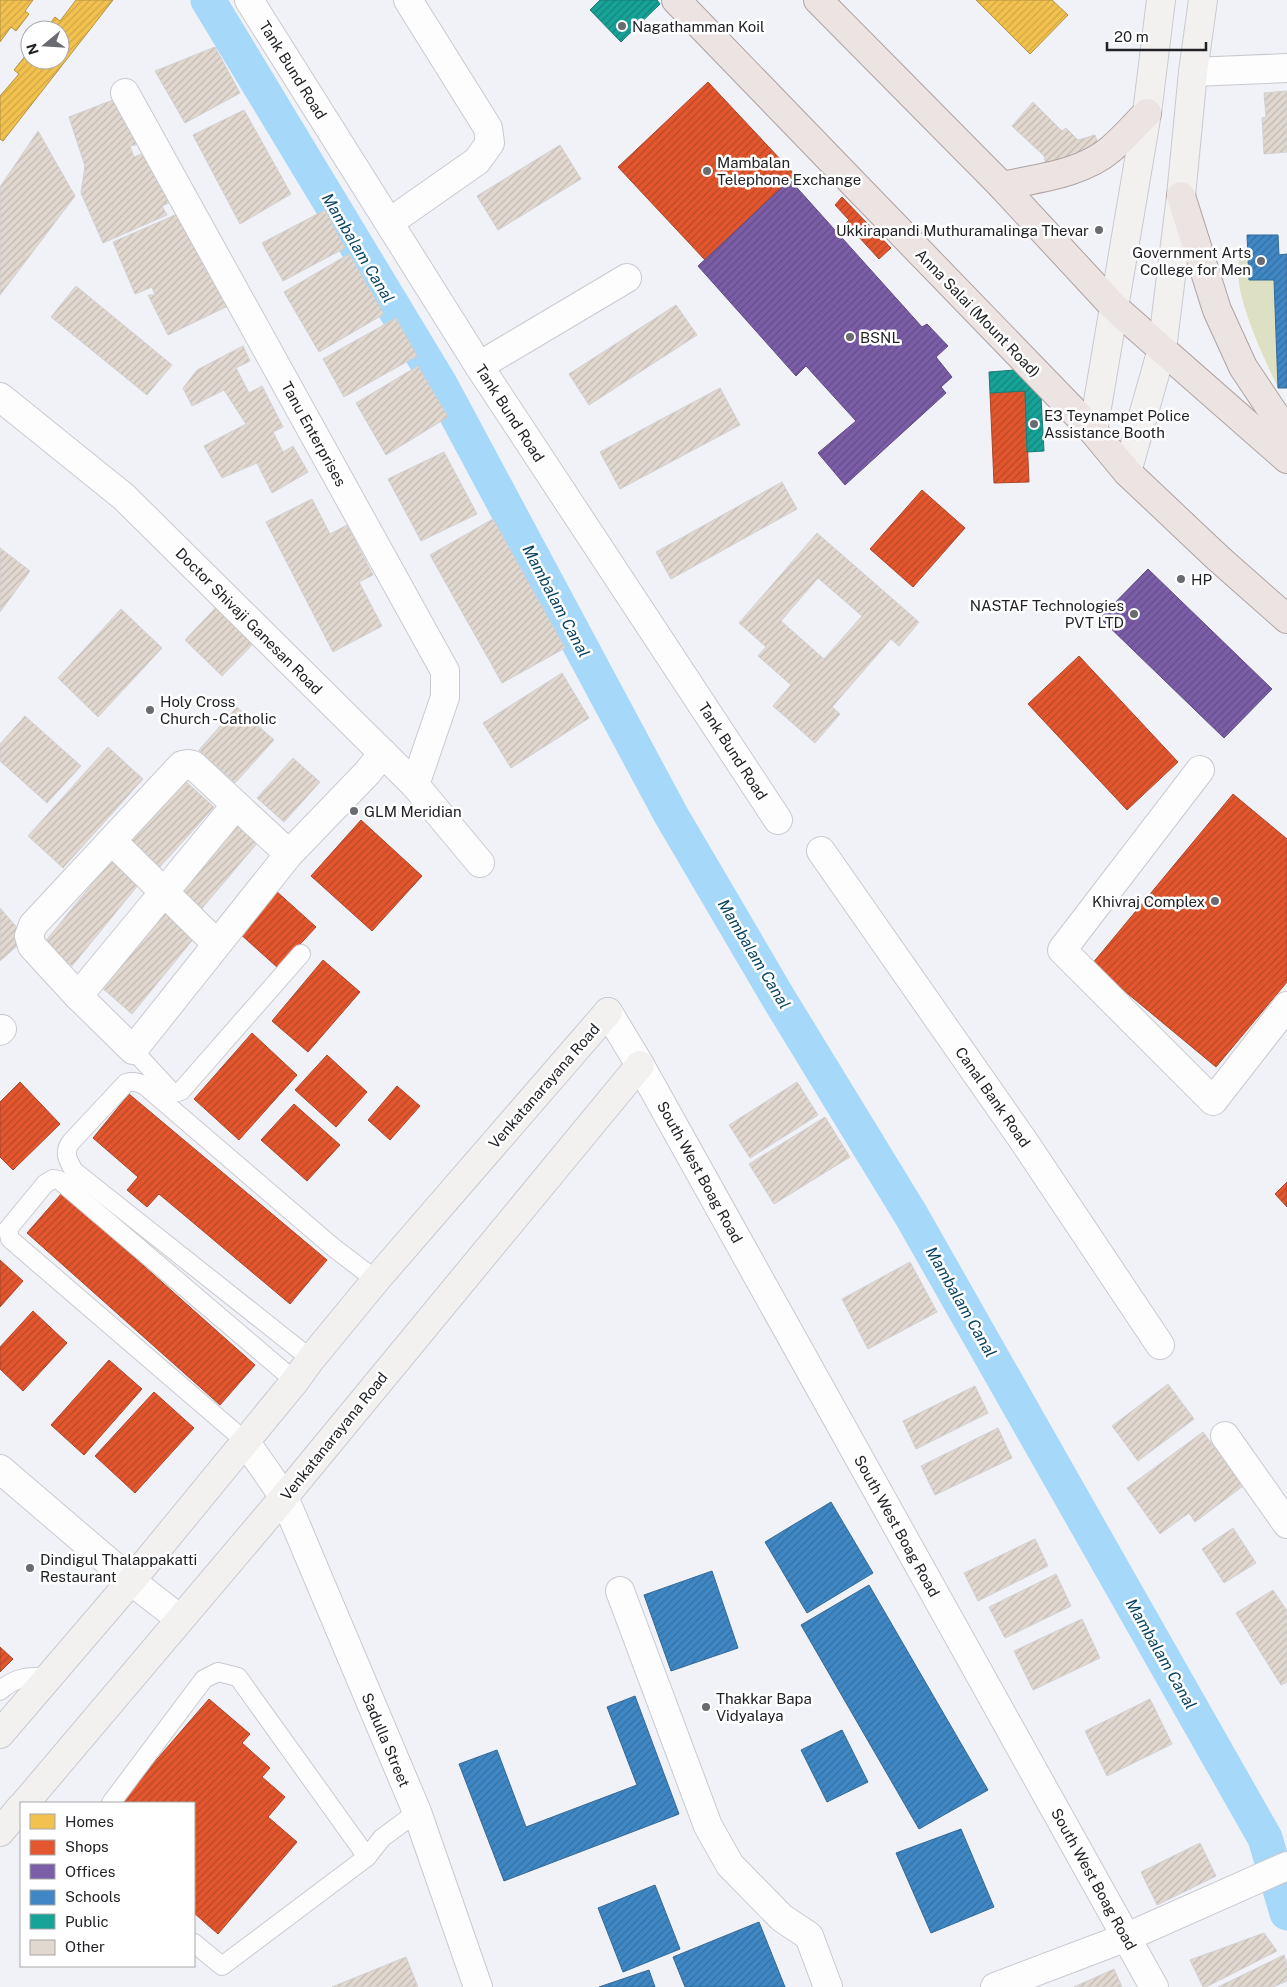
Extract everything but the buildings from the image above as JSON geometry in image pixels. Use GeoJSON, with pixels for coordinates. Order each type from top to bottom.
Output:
{"type":"FeatureCollection","features":[{"type":"Feature","properties":{"kind":"main road","name":"Anna Salai (Mount Road)"},"geometry":{"type":"LineString","coordinates":[[676,0],[1093,432],[1127,472],[1218,558],[1287,619]]}},
{"type":"Feature","properties":{"kind":"main road"},"geometry":{"type":"LineString","coordinates":[[818,0],[1002,186],[1115,308],[1287,459]]}},
{"type":"Feature","properties":{"kind":"main road"},"geometry":{"type":"LineString","coordinates":[[1093,432],[1147,113],[1161,0]]}},
{"type":"Feature","properties":{"kind":"main road"},"geometry":{"type":"LineString","coordinates":[[1127,472],[1162,349],[1181,196],[1193,72],[1203,0]]}},
{"type":"Feature","properties":{"kind":"main road"},"geometry":{"type":"LineString","coordinates":[[1002,186],[1059,174],[1094,160],[1110,150],[1147,113]]}},
{"type":"Feature","properties":{"kind":"main road"},"geometry":{"type":"LineString","coordinates":[[1181,196],[1217,310],[1243,367],[1287,433]]}},
{"type":"Feature","properties":{"kind":"main road","name":"Venkatanarayana Road"},"geometry":{"type":"LineString","coordinates":[[0,1734],[131,1581],[376,1280],[608,1012]]}},
{"type":"Feature","properties":{"kind":"main road","name":"Venkatanarayana Road"},"geometry":{"type":"LineString","coordinates":[[29,1802],[180,1619],[284,1497],[640,1065]]}},
{"type":"Feature","properties":{"kind":"main road","name":"Venkatanarayana Road"},"geometry":{"type":"LineString","coordinates":[[0,1832],[20,1811]]}},
{"type":"Feature","properties":{"kind":"street","name":"Tank Bund Road"},"geometry":{"type":"LineString","coordinates":[[249,0],[479,366],[778,820]]}},
{"type":"Feature","properties":{"kind":"street"},"geometry":{"type":"LineString","coordinates":[[390,222],[477,161],[490,143],[488,128],[408,0]]}},
{"type":"Feature","properties":{"kind":"street"},"geometry":{"type":"LineString","coordinates":[[1193,72],[1287,68]]}},
{"type":"Feature","properties":{"kind":"street","name":"Tanu Enterprises"},"geometry":{"type":"LineString","coordinates":[[125,93],[444,671],[444,697],[415,785]]}},
{"type":"Feature","properties":{"kind":"street"},"geometry":{"type":"LineString","coordinates":[[479,366],[627,278]]}},
{"type":"Feature","properties":{"kind":"street","name":"Doctor Shivaji Ganesan Road"},"geometry":{"type":"LineString","coordinates":[[0,397],[124,497],[415,785],[480,863]]}},
{"type":"Feature","properties":{"kind":"street"},"geometry":{"type":"LineString","coordinates":[[289,854],[194,765],[182,765],[33,925],[29,936],[32,946],[78,996],[133,1050],[289,854],[368,772],[383,753]]}},
{"type":"Feature","properties":{"kind":"street"},"geometry":{"type":"LineString","coordinates":[[1200,770],[1062,950],[1213,1100],[1287,1006]]}},
{"type":"Feature","properties":{"kind":"street"},"geometry":{"type":"LineString","coordinates":[[78,996],[236,805]]}},
{"type":"Feature","properties":{"kind":"street"},"geometry":{"type":"LineString","coordinates":[[112,841],[217,944]]}},
{"type":"Feature","properties":{"kind":"street","name":"Canal Bank Road"},"geometry":{"type":"LineString","coordinates":[[821,851],[1025,1143],[1160,1345]]}},
{"type":"Feature","properties":{"kind":"street","name":"South West Boag Road"},"geometry":{"type":"LineString","coordinates":[[608,1012],[640,1065],[1154,1987]]}},
{"type":"Feature","properties":{"kind":"street"},"geometry":{"type":"LineString","coordinates":[[1225,1436],[1287,1524]]}},
{"type":"Feature","properties":{"kind":"street","name":"Sadulla Street"},"geometry":{"type":"LineString","coordinates":[[245,1440],[284,1497],[417,1812],[478,1987]]}},
{"type":"Feature","properties":{"kind":"street"},"geometry":{"type":"LineString","coordinates":[[0,1469],[131,1581],[180,1619]]}},
{"type":"Feature","properties":{"kind":"street"},"geometry":{"type":"LineString","coordinates":[[620,1591],[708,1826],[730,1865],[782,1918],[809,1936],[828,1987]]}},
{"type":"Feature","properties":{"kind":"street"},"geometry":{"type":"LineString","coordinates":[[995,1987],[1127,1937],[1287,1866]]}},
{"type":"Feature","properties":{"kind":"lane"},"geometry":{"type":"LineString","coordinates":[[133,1050],[170,1090],[174,1093],[181,1091],[301,954]]}},
{"type":"Feature","properties":{"kind":"lane"},"geometry":{"type":"LineString","coordinates":[[311,1360],[74,1171],[67,1156],[67,1148],[71,1142],[122,1086],[130,1082],[144,1085],[334,1248],[376,1280]]}},
{"type":"Feature","properties":{"kind":"lane"},"geometry":{"type":"LineString","coordinates":[[245,1440],[10,1239],[8,1229],[45,1184],[53,1179],[58,1180],[295,1381]]}},
{"type":"Feature","properties":{"kind":"lane"},"geometry":{"type":"LineString","coordinates":[[112,1802],[204,1679],[218,1672],[238,1677],[367,1857]]}},
{"type":"Feature","properties":{"kind":"lane"},"geometry":{"type":"LineString","coordinates":[[0,1691],[6,1685],[26,1676],[49,1677]]}},
{"type":"Feature","properties":{"kind":"lane"},"geometry":{"type":"LineString","coordinates":[[195,1944],[222,1966],[367,1857],[382,1838],[417,1812]]}},
{"type":"Feature","properties":{"kind":"green space"},"geometry":{"type":"Polygon","coordinates":[[[1248,252],[1249,280],[1274,280],[1278,388],[1256,340],[1242,300],[1238,265],[1242,253],[1248,252]]]}},
{"type":"Feature","properties":{"kind":"waterway","name":"Mambalam Canal"},"geometry":{"type":"LineString","coordinates":[[208,0],[440,384],[671,815],[779,999],[911,1215],[1265,1838],[1287,1913]]}},
{"type":"Feature","properties":{"kind":"place","name":"Nagathamman Koil"},"geometry":{"type":"Point","coordinates":[622,26]}},
{"type":"Feature","properties":{"kind":"place","name":"Mambalan Telephone Exchange"},"geometry":{"type":"Point","coordinates":[707,171]}},
{"type":"Feature","properties":{"kind":"place","name":"Ukkirapandi Muthuramalinga Thevar"},"geometry":{"type":"Point","coordinates":[1099,230]}},
{"type":"Feature","properties":{"kind":"place","name":"Government Arts College for Men"},"geometry":{"type":"Point","coordinates":[1261,261]}},
{"type":"Feature","properties":{"kind":"place","name":"BSNL"},"geometry":{"type":"Point","coordinates":[850,337]}},
{"type":"Feature","properties":{"kind":"place","name":"E3 Teynampet Police Assistance Booth"},"geometry":{"type":"Point","coordinates":[1034,424]}},
{"type":"Feature","properties":{"kind":"place","name":"HP"},"geometry":{"type":"Point","coordinates":[1181,579]}},
{"type":"Feature","properties":{"kind":"place","name":"NASTAF Technologies PVT LTD"},"geometry":{"type":"Point","coordinates":[1134,614]}},
{"type":"Feature","properties":{"kind":"place","name":"Holy Cross Church - Catholic"},"geometry":{"type":"Point","coordinates":[150,710]}},
{"type":"Feature","properties":{"kind":"place","name":"GLM Meridian"},"geometry":{"type":"Point","coordinates":[354,811]}},
{"type":"Feature","properties":{"kind":"place","name":"Khivraj Complex"},"geometry":{"type":"Point","coordinates":[1215,901]}},
{"type":"Feature","properties":{"kind":"place","name":"Dindigul Thalappakatti Restaurant"},"geometry":{"type":"Point","coordinates":[30,1568]}},
{"type":"Feature","properties":{"kind":"place","name":"Thakkar Bapa Vidyalaya"},"geometry":{"type":"Point","coordinates":[706,1707]}}]}
